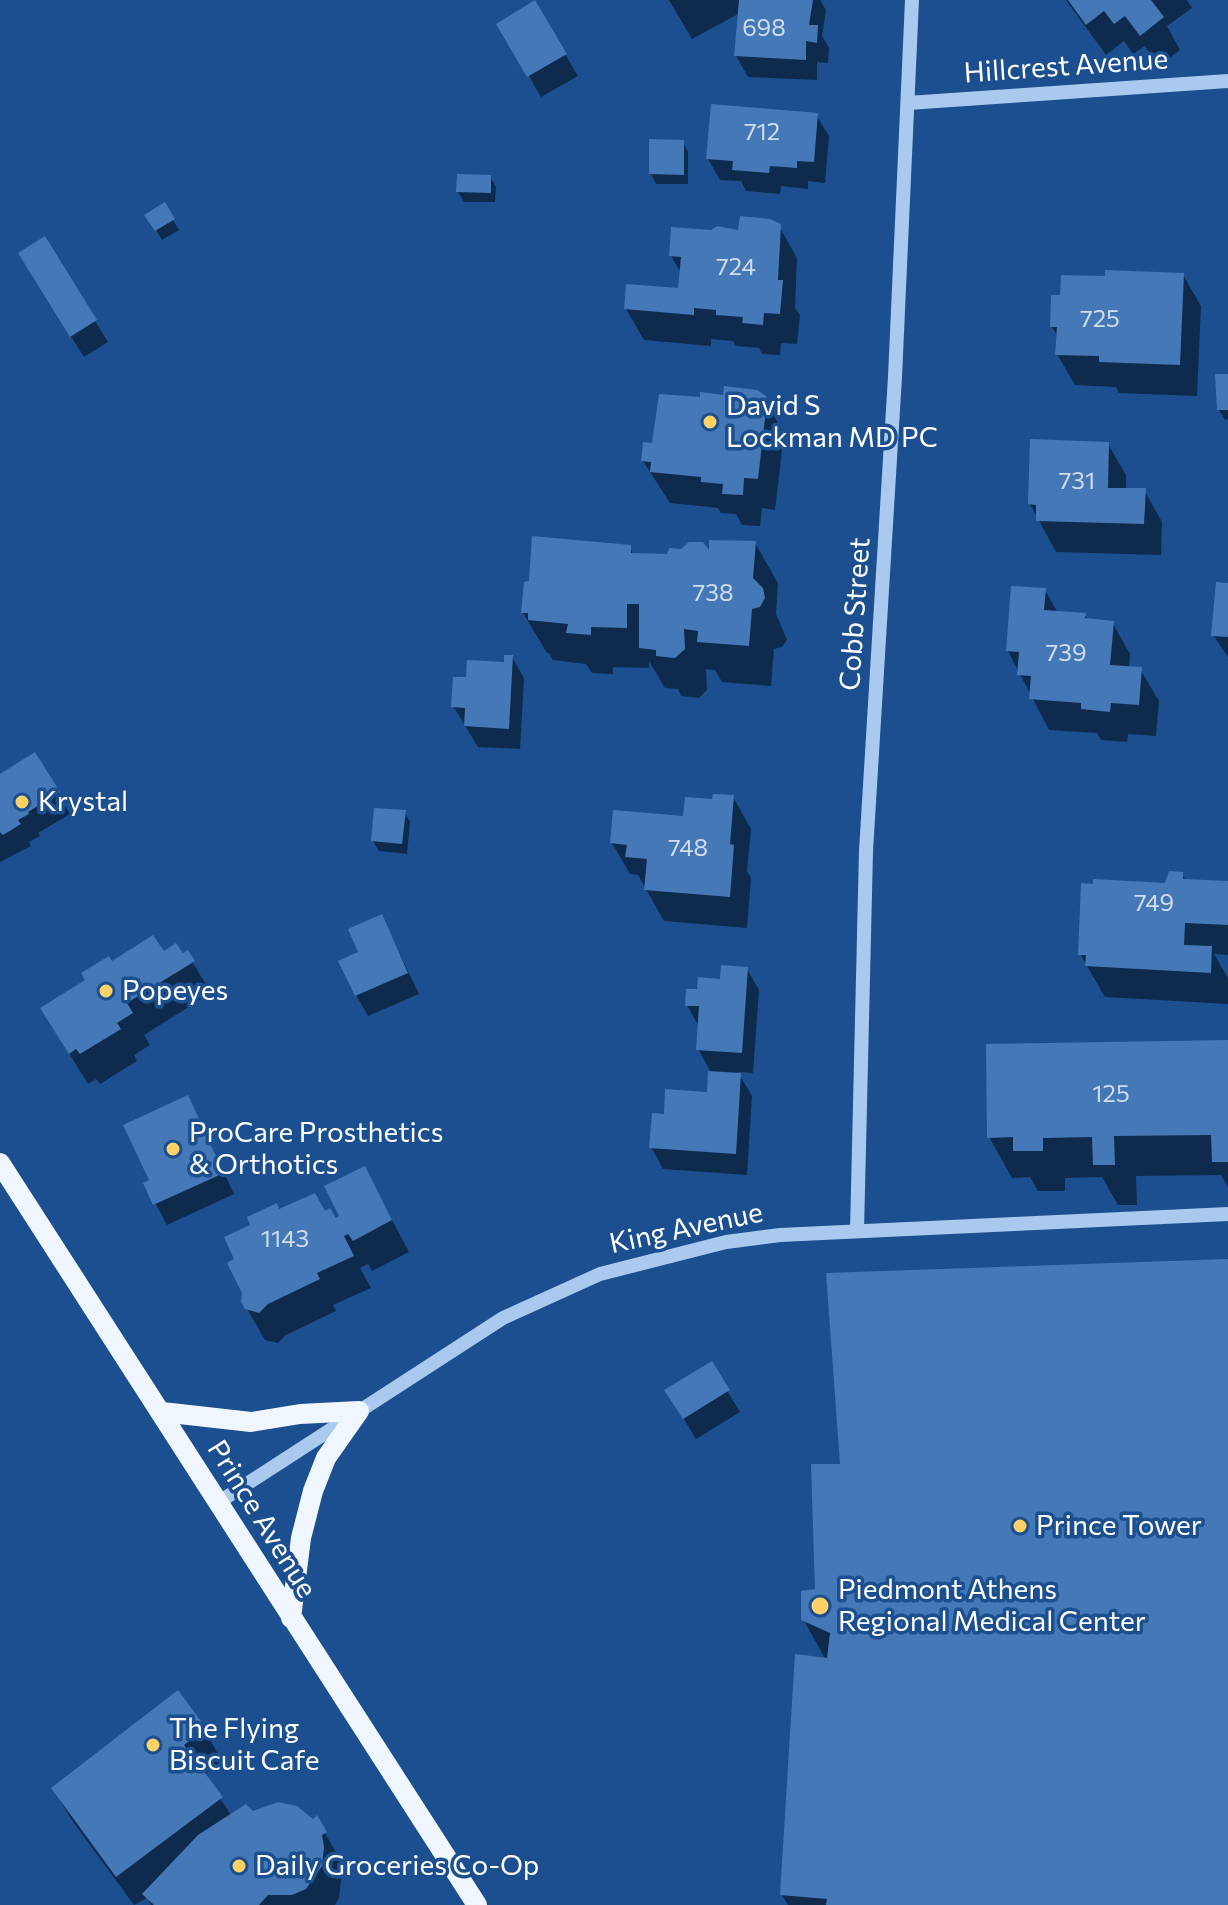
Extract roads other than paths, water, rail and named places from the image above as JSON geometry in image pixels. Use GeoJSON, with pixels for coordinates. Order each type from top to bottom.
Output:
{"type":"FeatureCollection","features":[{"type":"Feature","properties":{"kind":"main road","name":"Prince Avenue"},"geometry":{"type":"LineString","coordinates":[[0,1163],[477,1905]]}},
{"type":"Feature","properties":{"kind":"main road"},"geometry":{"type":"LineString","coordinates":[[162,1412],[251,1422],[300,1414],[359,1411]]}},
{"type":"Feature","properties":{"kind":"main road"},"geometry":{"type":"LineString","coordinates":[[291,1618],[301,1538],[313,1491],[326,1458],[359,1411]]}},
{"type":"Feature","properties":{"kind":"street","name":"Cobb Street"},"geometry":{"type":"LineString","coordinates":[[857,1231],[866,851],[895,377],[912,0]]}},
{"type":"Feature","properties":{"kind":"street","name":"Hillcrest Avenue"},"geometry":{"type":"LineString","coordinates":[[908,103],[1228,81]]}},
{"type":"Feature","properties":{"kind":"street","name":"King Avenue"},"geometry":{"type":"LineString","coordinates":[[219,1502],[503,1318],[600,1274],[726,1242],[780,1235],[1228,1214]]}},
{"type":"Feature","properties":{"kind":"place","name":"David S Lockman MD PC"},"geometry":{"type":"Point","coordinates":[710,422]}},
{"type":"Feature","properties":{"kind":"place","name":"Krystal"},"geometry":{"type":"Point","coordinates":[22,802]}},
{"type":"Feature","properties":{"kind":"place","name":"Popeyes"},"geometry":{"type":"Point","coordinates":[106,991]}},
{"type":"Feature","properties":{"kind":"place","name":"ProCare Prosthetics & Orthotics"},"geometry":{"type":"Point","coordinates":[173,1149]}},
{"type":"Feature","properties":{"kind":"place","name":"Prince Tower"},"geometry":{"type":"Point","coordinates":[1020,1526]}},
{"type":"Feature","properties":{"kind":"place","name":"Piedmont Athens Regional Medical Center"},"geometry":{"type":"Point","coordinates":[820,1606]}},
{"type":"Feature","properties":{"kind":"place","name":"The Flying Biscuit Cafe"},"geometry":{"type":"Point","coordinates":[153,1745]}},
{"type":"Feature","properties":{"kind":"place","name":"Daily Groceries Co-Op"},"geometry":{"type":"Point","coordinates":[239,1866]}}]}
